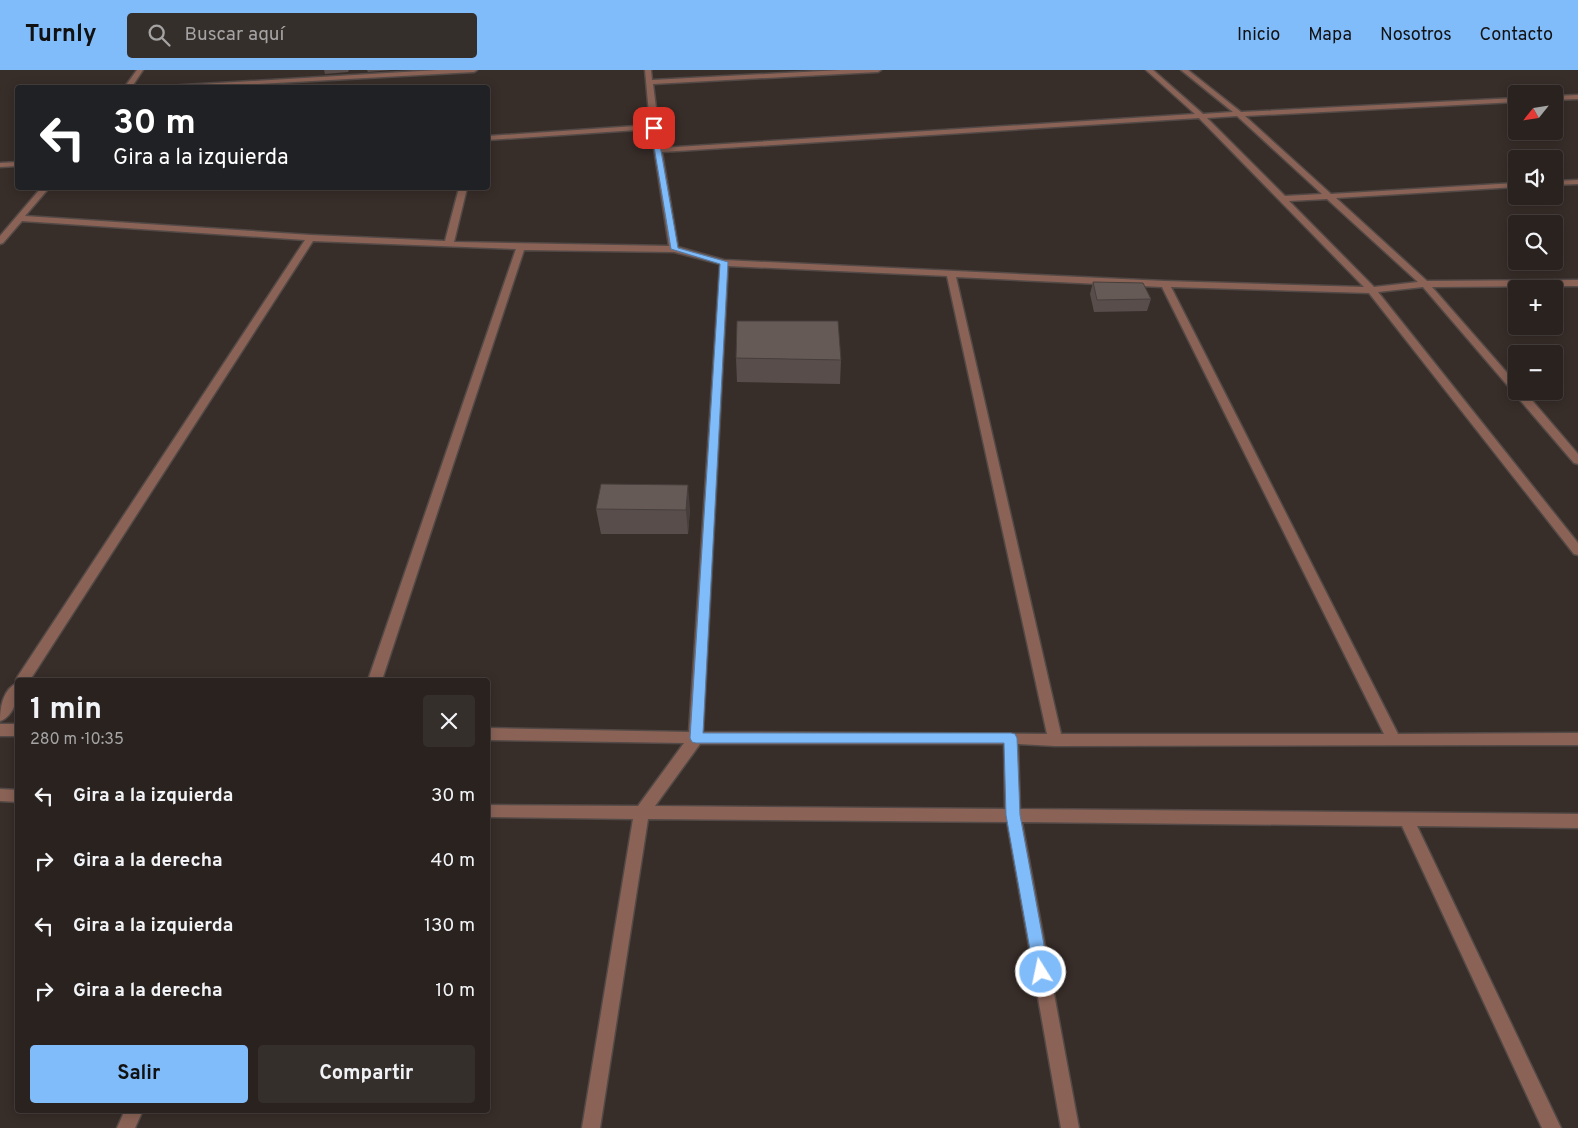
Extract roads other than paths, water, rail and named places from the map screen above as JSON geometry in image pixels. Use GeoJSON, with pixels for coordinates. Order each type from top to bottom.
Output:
{"type":"FeatureCollection","features":[{"type":"Feature","properties":{"kind":"street"},"geometry":{"type":"LineString","coordinates":[[129,85],[140,70]]}},
{"type":"Feature","properties":{"kind":"street"},"geometry":{"type":"LineString","coordinates":[[194,85],[474,70]]}},
{"type":"Feature","properties":{"kind":"street"},"geometry":{"type":"LineString","coordinates":[[648,70],[651,82],[654,128],[674,249]]}},
{"type":"Feature","properties":{"kind":"street"},"geometry":{"type":"LineString","coordinates":[[651,82],[878,70]]}},
{"type":"Feature","properties":{"kind":"street"},"geometry":{"type":"LineString","coordinates":[[1149,70],[1200,116],[1372,290],[1578,551]]}},
{"type":"Feature","properties":{"kind":"street"},"geometry":{"type":"LineString","coordinates":[[1184,70],[1239,114],[1425,284],[1508,380]]}},
{"type":"Feature","properties":{"kind":"street"},"geometry":{"type":"LineString","coordinates":[[1563,98],[1578,97]]}},
{"type":"Feature","properties":{"kind":"street"},"geometry":{"type":"LineString","coordinates":[[658,150],[1200,116],[1508,100]]}},
{"type":"Feature","properties":{"kind":"street"},"geometry":{"type":"LineString","coordinates":[[490,138],[654,128]]}},
{"type":"Feature","properties":{"kind":"street"},"geometry":{"type":"LineString","coordinates":[[0,165],[15,164]]}},
{"type":"Feature","properties":{"kind":"street"},"geometry":{"type":"LineString","coordinates":[[1563,183],[1578,182]]}},
{"type":"Feature","properties":{"kind":"street"},"geometry":{"type":"LineString","coordinates":[[1282,199],[1508,185]]}},
{"type":"Feature","properties":{"kind":"street"},"geometry":{"type":"LineString","coordinates":[[0,241],[43,190]]}},
{"type":"Feature","properties":{"kind":"street"},"geometry":{"type":"LineString","coordinates":[[449,243],[462,190]]}},
{"type":"Feature","properties":{"kind":"street"},"geometry":{"type":"LineString","coordinates":[[18,218],[311,238],[522,247],[674,249],[724,262],[1165,284],[1372,290],[1425,284],[1578,283]]}},
{"type":"Feature","properties":{"kind":"street"},"geometry":{"type":"LineString","coordinates":[[24,678],[311,238]]}},
{"type":"Feature","properties":{"kind":"street"},"geometry":{"type":"LineString","coordinates":[[376,678],[522,247]]}},
{"type":"Feature","properties":{"kind":"street"},"geometry":{"type":"LineString","coordinates":[[591,1128],[642,814],[696,738],[724,262]]}},
{"type":"Feature","properties":{"kind":"street"},"geometry":{"type":"LineString","coordinates":[[951,274],[1055,740]]}},
{"type":"Feature","properties":{"kind":"street"},"geometry":{"type":"LineString","coordinates":[[1165,284],[1394,740]]}},
{"type":"Feature","properties":{"kind":"street"},"geometry":{"type":"LineString","coordinates":[[1526,400],[1578,461]]}},
{"type":"Feature","properties":{"kind":"street"},"geometry":{"type":"LineString","coordinates":[[0,715],[15,692]]}},
{"type":"Feature","properties":{"kind":"street"},"geometry":{"type":"LineString","coordinates":[[0,730],[15,730]]}},
{"type":"Feature","properties":{"kind":"street"},"geometry":{"type":"LineString","coordinates":[[490,734],[696,738],[1011,738],[1055,740],[1578,739]]}},
{"type":"Feature","properties":{"kind":"street"},"geometry":{"type":"LineString","coordinates":[[1011,738],[1013,815],[1070,1128]]}},
{"type":"Feature","properties":{"kind":"street"},"geometry":{"type":"LineString","coordinates":[[0,795],[15,796]]}},
{"type":"Feature","properties":{"kind":"street"},"geometry":{"type":"LineString","coordinates":[[490,811],[642,814],[1013,815],[1578,821]]}},
{"type":"Feature","properties":{"kind":"street"},"geometry":{"type":"LineString","coordinates":[[1406,819],[1552,1128]]}},
{"type":"Feature","properties":{"kind":"street"},"geometry":{"type":"LineString","coordinates":[[126,1128],[133,1113]]}}]}
